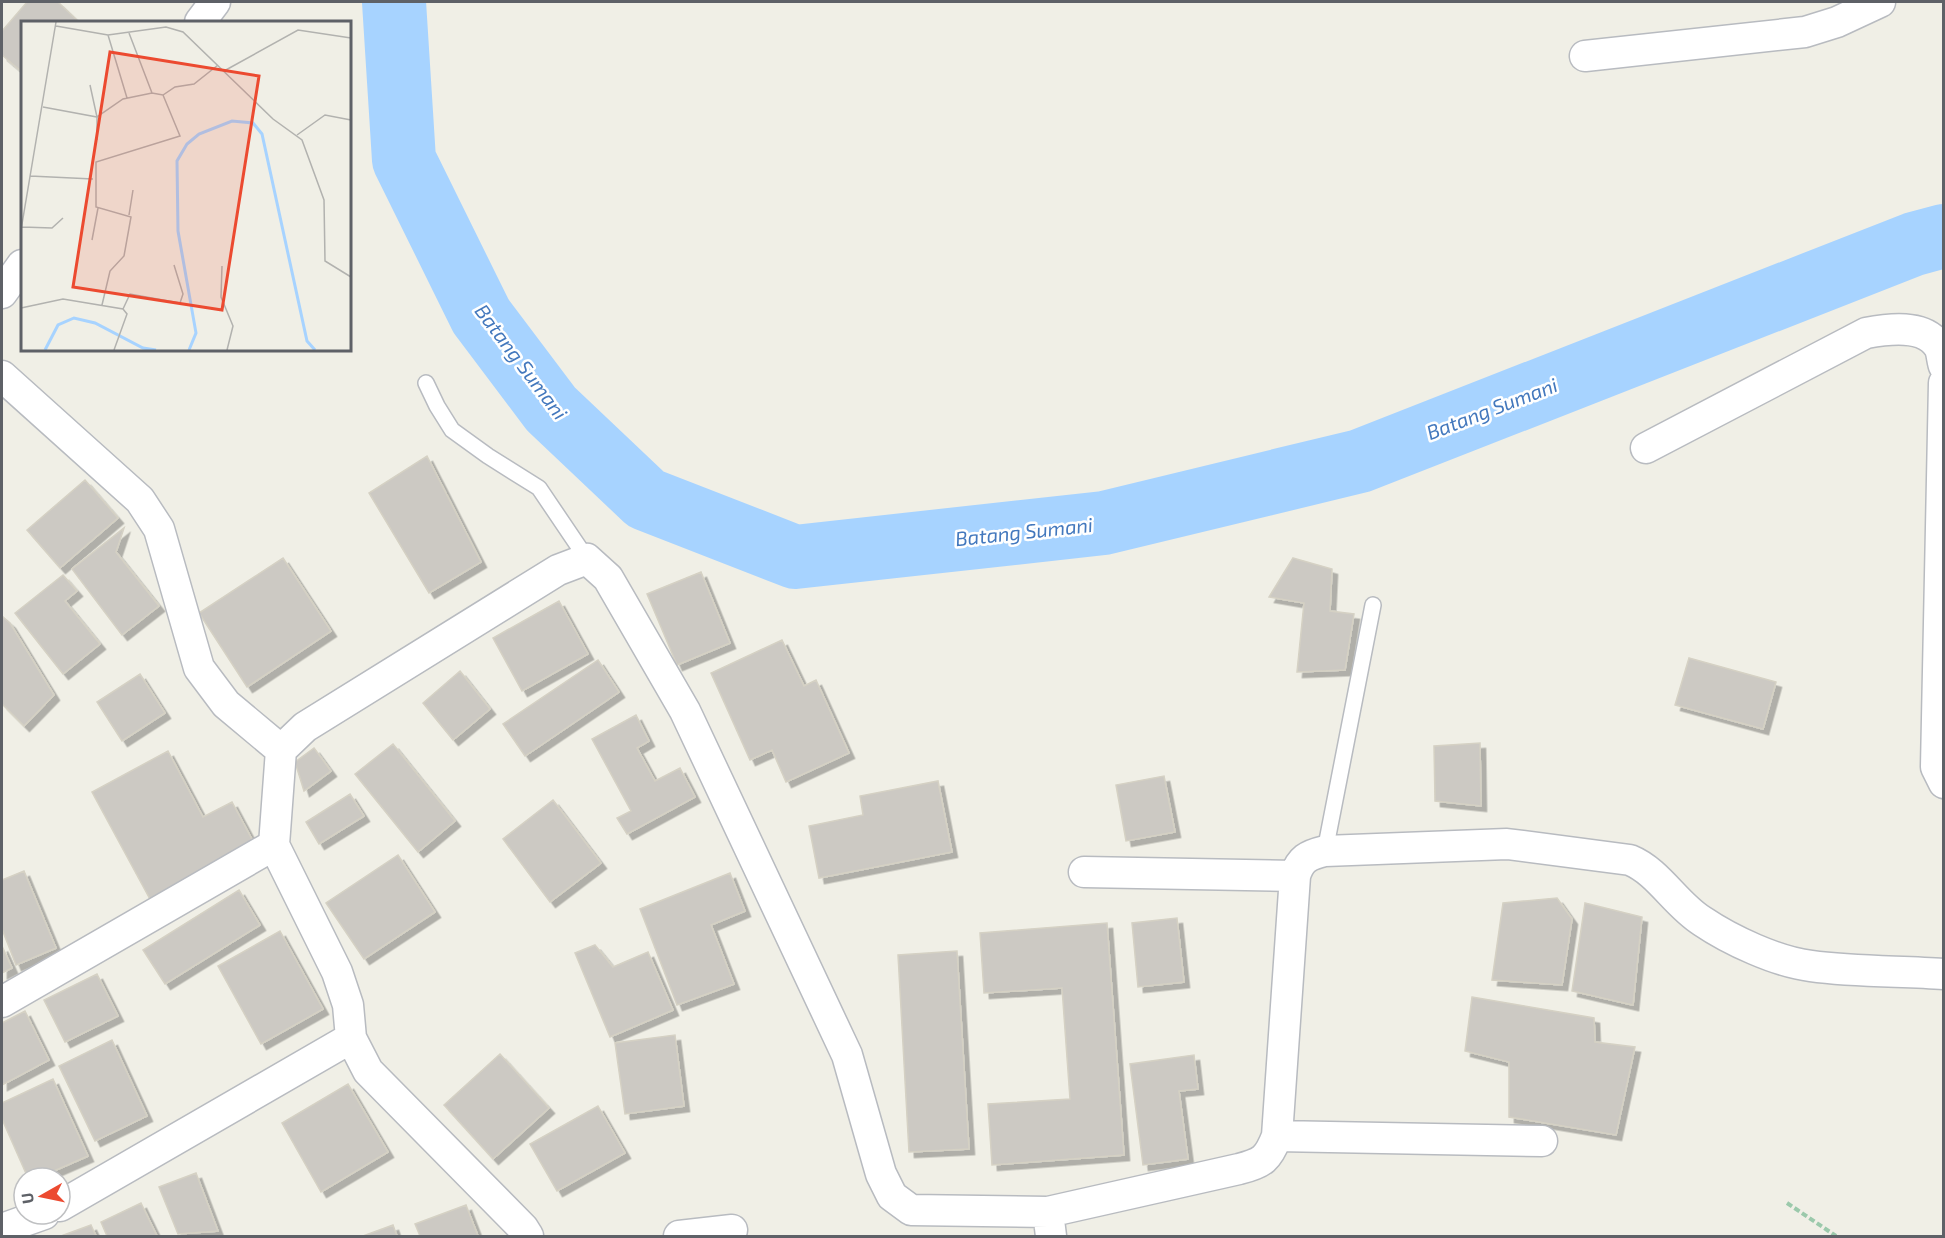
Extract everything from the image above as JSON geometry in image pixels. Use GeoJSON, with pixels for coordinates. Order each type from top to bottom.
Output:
{"type":"FeatureCollection","features":[{"type":"Feature","properties":{"kind":"street"},"geometry":{"type":"LineString","coordinates":[[201,21],[215,2]]}},
{"type":"Feature","properties":{"kind":"street"},"geometry":{"type":"LineString","coordinates":[[1585,56],[1805,32],[1837,22],[1880,2]]}},
{"type":"Feature","properties":{"kind":"street"},"geometry":{"type":"LineString","coordinates":[[1646,448],[1866,333],[1892,328],[1924,334],[1939,346],[1944,366]]}},
{"type":"Feature","properties":{"kind":"street"},"geometry":{"type":"LineString","coordinates":[[2,376],[140,500],[151,514],[159,529],[198,668],[226,704],[281,750]]}},
{"type":"Feature","properties":{"kind":"street"},"geometry":{"type":"LineString","coordinates":[[1944,383],[1936,767],[1944,783]]}},
{"type":"Feature","properties":{"kind":"street"},"geometry":{"type":"LineString","coordinates":[[528,1236],[523,1228],[368,1071],[351,1038],[348,1005],[337,972],[274,845],[281,750],[305,727],[558,570],[587,559],[608,578],[685,711],[847,1055],[881,1174],[892,1196],[911,1210],[1049,1224],[1257,1165],[1270,1154],[1276,1136],[1295,876],[1298,864],[1309,854],[1325,851],[1507,844],[1630,860],[1646,867],[1688,911],[1703,922],[1769,955],[1810,966],[1944,974]]}},
{"type":"Feature","properties":{"kind":"street"},"geometry":{"type":"LineString","coordinates":[[2,1002],[274,845]]}},
{"type":"Feature","properties":{"kind":"street"},"geometry":{"type":"LineString","coordinates":[[1084,872],[1295,876]]}},
{"type":"Feature","properties":{"kind":"street"},"geometry":{"type":"LineString","coordinates":[[72,1199],[351,1038]]}},
{"type":"Feature","properties":{"kind":"street"},"geometry":{"type":"LineString","coordinates":[[1276,1136],[1542,1141]]}},
{"type":"Feature","properties":{"kind":"street"},"geometry":{"type":"LineString","coordinates":[[679,1236],[732,1230]]}},
{"type":"Feature","properties":{"kind":"lane"},"geometry":{"type":"LineString","coordinates":[[426,383],[452,430],[539,488],[587,559]]}},
{"type":"Feature","properties":{"kind":"lane"},"geometry":{"type":"LineString","coordinates":[[1325,851],[1373,605]]}},
{"type":"Feature","properties":{"kind":"path"},"geometry":{"type":"LineString","coordinates":[[1787,1203],[1836,1236]]}},
{"type":"Feature","properties":{"kind":"building"},"geometry":{"type":"Polygon","coordinates":[[[27,2],[58,2],[78,21],[21,21],[21,71],[2,55],[2,31],[27,2]]]}},
{"type":"Feature","properties":{"kind":"building"},"geometry":{"type":"Polygon","coordinates":[[[427,456],[481,562],[429,593],[369,493],[427,456]]]}},
{"type":"Feature","properties":{"kind":"building"},"geometry":{"type":"Polygon","coordinates":[[[85,480],[118,518],[60,568],[27,530],[85,480]]]}},
{"type":"Feature","properties":{"kind":"building"},"geometry":{"type":"Polygon","coordinates":[[[124,528],[116,552],[159,606],[122,635],[72,569],[124,528]]]}},
{"type":"Feature","properties":{"kind":"building"},"geometry":{"type":"Polygon","coordinates":[[[283,558],[331,631],[247,687],[199,613],[283,558]]]}},
{"type":"Feature","properties":{"kind":"building"},"geometry":{"type":"Polygon","coordinates":[[[1293,558],[1332,569],[1330,611],[1354,614],[1345,670],[1297,672],[1304,603],[1269,597],[1293,558]]]}},
{"type":"Feature","properties":{"kind":"building"},"geometry":{"type":"Polygon","coordinates":[[[701,572],[730,643],[677,665],[647,594],[701,572]]]}},
{"type":"Feature","properties":{"kind":"building"},"geometry":{"type":"Polygon","coordinates":[[[63,575],[77,591],[65,601],[100,644],[63,674],[15,613],[63,575]]]}},
{"type":"Feature","properties":{"kind":"building"},"geometry":{"type":"Polygon","coordinates":[[[559,601],[588,654],[522,691],[493,638],[559,601]]]}},
{"type":"Feature","properties":{"kind":"building"},"geometry":{"type":"Polygon","coordinates":[[[2,616],[10,623],[54,695],[24,726],[2,704],[2,616]]]}},
{"type":"Feature","properties":{"kind":"building"},"geometry":{"type":"Polygon","coordinates":[[[782,640],[804,686],[816,680],[849,753],[786,782],[772,750],[750,760],[711,673],[782,640]]]}},
{"type":"Feature","properties":{"kind":"building"},"geometry":{"type":"Polygon","coordinates":[[[1689,658],[1776,682],[1763,729],[1675,705],[1689,658]]]}},
{"type":"Feature","properties":{"kind":"building"},"geometry":{"type":"Polygon","coordinates":[[[598,660],[619,692],[525,756],[503,724],[598,660]]]}},
{"type":"Feature","properties":{"kind":"building"},"geometry":{"type":"Polygon","coordinates":[[[460,671],[490,709],[453,740],[423,703],[460,671]]]}},
{"type":"Feature","properties":{"kind":"building"},"geometry":{"type":"Polygon","coordinates":[[[140,674],[165,713],[122,741],[97,702],[140,674]]]}},
{"type":"Feature","properties":{"kind":"building"},"geometry":{"type":"Polygon","coordinates":[[[636,715],[649,741],[637,748],[655,781],[680,768],[695,797],[627,834],[617,818],[631,811],[592,739],[636,715]]]}},
{"type":"Feature","properties":{"kind":"building"},"geometry":{"type":"Polygon","coordinates":[[[1480,743],[1481,806],[1435,801],[1434,746],[1480,743]]]}},
{"type":"Feature","properties":{"kind":"building"},"geometry":{"type":"Polygon","coordinates":[[[393,744],[455,821],[418,852],[355,774],[393,744]]]}},
{"type":"Feature","properties":{"kind":"building"},"geometry":{"type":"Polygon","coordinates":[[[314,748],[331,771],[304,791],[295,762],[314,748]]]}},
{"type":"Feature","properties":{"kind":"building"},"geometry":{"type":"Polygon","coordinates":[[[168,751],[203,817],[232,802],[255,845],[151,901],[92,792],[168,751]]]}},
{"type":"Feature","properties":{"kind":"building"},"geometry":{"type":"Polygon","coordinates":[[[1164,776],[1175,832],[1126,841],[1116,785],[1164,776]]]}},
{"type":"Feature","properties":{"kind":"building"},"geometry":{"type":"Polygon","coordinates":[[[938,781],[952,852],[819,878],[809,826],[863,815],[860,796],[938,781]]]}},
{"type":"Feature","properties":{"kind":"building"},"geometry":{"type":"Polygon","coordinates":[[[350,794],[364,816],[319,844],[306,822],[350,794]]]}},
{"type":"Feature","properties":{"kind":"building"},"geometry":{"type":"Polygon","coordinates":[[[553,800],[601,863],[550,902],[503,839],[553,800]]]}},
{"type":"Feature","properties":{"kind":"building"},"geometry":{"type":"Polygon","coordinates":[[[398,855],[435,912],[364,959],[326,903],[398,855]]]}},
{"type":"Feature","properties":{"kind":"building"},"geometry":{"type":"Polygon","coordinates":[[[24,871],[56,948],[16,965],[2,929],[2,880],[24,871]]]}},
{"type":"Feature","properties":{"kind":"building"},"geometry":{"type":"Polygon","coordinates":[[[730,873],[745,911],[711,925],[734,984],[677,1005],[640,909],[730,873]]]}},
{"type":"Feature","properties":{"kind":"building"},"geometry":{"type":"Polygon","coordinates":[[[239,890],[260,925],[165,984],[143,950],[239,890]]]}},
{"type":"Feature","properties":{"kind":"building"},"geometry":{"type":"Polygon","coordinates":[[[1557,898],[1572,919],[1562,985],[1492,980],[1503,903],[1557,898]]]}},
{"type":"Feature","properties":{"kind":"building"},"geometry":{"type":"Polygon","coordinates":[[[1585,903],[1642,917],[1633,1005],[1572,991],[1585,903]]]}},
{"type":"Feature","properties":{"kind":"building"},"geometry":{"type":"Polygon","coordinates":[[[1177,918],[1184,982],[1138,987],[1132,923],[1177,918]]]}},
{"type":"Feature","properties":{"kind":"building"},"geometry":{"type":"Polygon","coordinates":[[[1107,923],[1124,1155],[992,1165],[988,1104],[1070,1099],[1062,988],[984,993],[980,933],[1107,923]]]}},
{"type":"Feature","properties":{"kind":"building"},"geometry":{"type":"Polygon","coordinates":[[[280,931],[323,1009],[261,1044],[218,966],[280,931]]]}},
{"type":"Feature","properties":{"kind":"building"},"geometry":{"type":"Polygon","coordinates":[[[595,945],[613,967],[648,952],[673,1010],[610,1037],[575,953],[595,945]]]}},
{"type":"Feature","properties":{"kind":"building"},"geometry":{"type":"Polygon","coordinates":[[[2,946],[12,968],[2,973],[2,946]]]}},
{"type":"Feature","properties":{"kind":"building"},"geometry":{"type":"Polygon","coordinates":[[[957,951],[969,1149],[909,1152],[898,955],[957,951]]]}},
{"type":"Feature","properties":{"kind":"building"},"geometry":{"type":"Polygon","coordinates":[[[97,974],[118,1016],[65,1042],[44,1000],[97,974]]]}},
{"type":"Feature","properties":{"kind":"building"},"geometry":{"type":"Polygon","coordinates":[[[1472,997],[1594,1018],[1595,1042],[1635,1047],[1616,1135],[1509,1117],[1509,1062],[1465,1051],[1472,997]]]}},
{"type":"Feature","properties":{"kind":"building"},"geometry":{"type":"Polygon","coordinates":[[[25,1011],[49,1060],[2,1085],[2,1023],[25,1011]]]}},
{"type":"Feature","properties":{"kind":"building"},"geometry":{"type":"Polygon","coordinates":[[[675,1035],[684,1106],[625,1114],[615,1043],[675,1035]]]}},
{"type":"Feature","properties":{"kind":"building"},"geometry":{"type":"Polygon","coordinates":[[[112,1040],[147,1116],[95,1141],[59,1066],[112,1040]]]}},
{"type":"Feature","properties":{"kind":"building"},"geometry":{"type":"Polygon","coordinates":[[[500,1054],[549,1108],[493,1159],[444,1105],[500,1054]]]}},
{"type":"Feature","properties":{"kind":"building"},"geometry":{"type":"Polygon","coordinates":[[[1194,1055],[1198,1089],[1179,1091],[1188,1159],[1143,1165],[1130,1064],[1194,1055]]]}},
{"type":"Feature","properties":{"kind":"building"},"geometry":{"type":"Polygon","coordinates":[[[53,1079],[88,1156],[65,1166],[23,1166],[2,1119],[2,1103],[53,1079]]]}},
{"type":"Feature","properties":{"kind":"building"},"geometry":{"type":"Polygon","coordinates":[[[348,1084],[388,1152],[321,1192],[282,1123],[348,1084]]]}},
{"type":"Feature","properties":{"kind":"building"},"geometry":{"type":"Polygon","coordinates":[[[598,1106],[625,1153],[557,1191],[530,1144],[598,1106]]]}},
{"type":"Feature","properties":{"kind":"building"},"geometry":{"type":"Polygon","coordinates":[[[196,1173],[218,1231],[178,1234],[159,1187],[196,1173]]]}},
{"type":"Feature","properties":{"kind":"building"},"geometry":{"type":"Polygon","coordinates":[[[141,1203],[157,1236],[107,1236],[101,1222],[141,1203]]]}},
{"type":"Feature","properties":{"kind":"building"},"geometry":{"type":"Polygon","coordinates":[[[466,1205],[478,1236],[420,1236],[415,1224],[466,1205]]]}},
{"type":"Feature","properties":{"kind":"building"},"geometry":{"type":"Polygon","coordinates":[[[91,1225],[96,1236],[61,1236],[91,1225]]]}},
{"type":"Feature","properties":{"kind":"building"},"geometry":{"type":"Polygon","coordinates":[[[393,1225],[397,1236],[363,1236],[393,1225]]]}},
{"type":"Feature","properties":{"kind":"waterway","name":"Batang Sumani"},"geometry":{"type":"LineString","coordinates":[[394,2],[404,160],[481,316],[551,409],[646,499],[795,557],[1104,523],[1360,461],[1914,244],[1944,236]]}}]}
